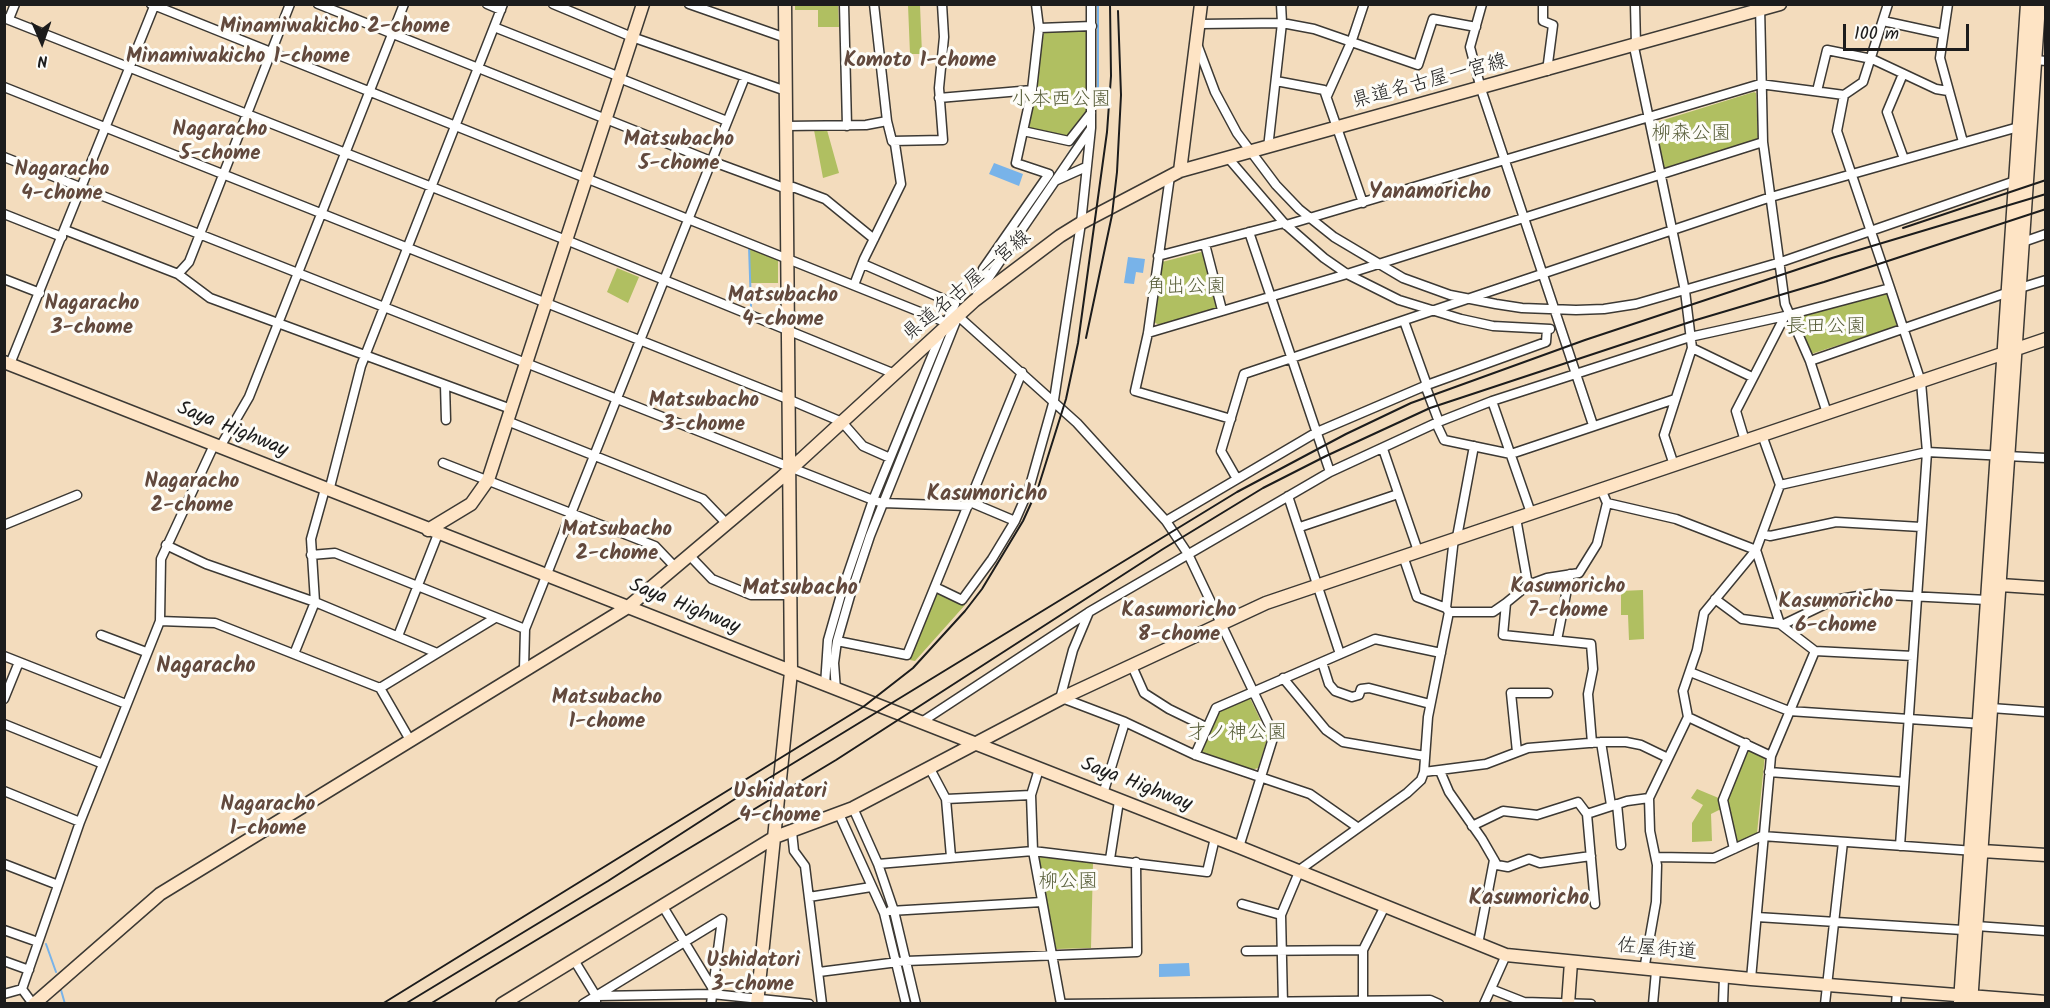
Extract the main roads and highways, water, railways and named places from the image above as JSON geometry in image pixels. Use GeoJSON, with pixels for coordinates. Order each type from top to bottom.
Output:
{"type":"FeatureCollection","features":[{"type":"Feature","properties":{"kind":"water"},"geometry":{"type":"Polygon","coordinates":[[[994,163],[1023,174],[1019,186],[989,174],[994,163]]]}},
{"type":"Feature","properties":{"kind":"water"},"geometry":{"type":"Polygon","coordinates":[[[1128,257],[1145,259],[1143,273],[1136,272],[1134,284],[1124,283],[1128,257]]]}},
{"type":"Feature","properties":{"kind":"water"},"geometry":{"type":"Polygon","coordinates":[[[1189,963],[1190,976],[1159,977],[1159,964],[1189,963]]]}},
{"type":"Feature","properties":{"kind":"waterway"},"geometry":{"type":"LineString","coordinates":[[1098,4],[1098,103]]}},
{"type":"Feature","properties":{"kind":"waterway"},"geometry":{"type":"LineString","coordinates":[[1067,156],[1083,131]]}},
{"type":"Feature","properties":{"kind":"waterway"},"geometry":{"type":"LineString","coordinates":[[1009,239],[1040,195]]}},
{"type":"Feature","properties":{"kind":"waterway"},"geometry":{"type":"LineString","coordinates":[[749,247],[751,306]]}},
{"type":"Feature","properties":{"kind":"waterway"},"geometry":{"type":"LineString","coordinates":[[46,944],[56,972]]}},
{"type":"Feature","properties":{"kind":"waterway"},"geometry":{"type":"LineString","coordinates":[[61,990],[65,1004]]}},
{"type":"Feature","properties":{"kind":"railway"},"geometry":{"type":"LineString","coordinates":[[382,1004],[863,707],[913,668],[982,589],[1023,521],[1038,488],[1066,399],[1078,343],[1107,132],[1111,76],[1110,4]]}},
{"type":"Feature","properties":{"kind":"railway"},"geometry":{"type":"LineString","coordinates":[[1086,338],[1112,215],[1117,172],[1121,95],[1118,11]]}},
{"type":"Feature","properties":{"kind":"railway"},"geometry":{"type":"LineString","coordinates":[[1903,228],[2046,180]]}},
{"type":"Feature","properties":{"kind":"railway"},"geometry":{"type":"LineString","coordinates":[[405,1004],[1237,492],[1346,434],[1411,403],[1585,340],[1832,258],[2046,194]]}},
{"type":"Feature","properties":{"kind":"railway"},"geometry":{"type":"LineString","coordinates":[[430,1004],[836,760],[1163,549],[1263,488],[1326,456],[1430,408],[1696,320],[1824,282],[2046,209]]}},
{"type":"Feature","properties":{"kind":"district","name":"Minamiwakicho 2-chome"},"geometry":{"type":"Point","coordinates":[335,28]}},
{"type":"Feature","properties":{"kind":"district","name":"Minamiwakicho 1-chome"},"geometry":{"type":"Point","coordinates":[238,58]}},
{"type":"Feature","properties":{"kind":"district","name":"Komoto 1-chome"},"geometry":{"type":"Point","coordinates":[920,62]}},
{"type":"Feature","properties":{"kind":"district","name":"Nagaracho 5-chome"},"geometry":{"type":"Point","coordinates":[220,143]}},
{"type":"Feature","properties":{"kind":"district","name":"Matsubacho 5-chome"},"geometry":{"type":"Point","coordinates":[679,153]}},
{"type":"Feature","properties":{"kind":"district","name":"Nagaracho 4-chome"},"geometry":{"type":"Point","coordinates":[62,183]}},
{"type":"Feature","properties":{"kind":"district","name":"Yanamoricho"},"geometry":{"type":"Point","coordinates":[1430,194]}},
{"type":"Feature","properties":{"kind":"district","name":"Matsubacho 4-chome"},"geometry":{"type":"Point","coordinates":[783,309]}},
{"type":"Feature","properties":{"kind":"district","name":"Nagaracho 3-chome"},"geometry":{"type":"Point","coordinates":[92,317]}},
{"type":"Feature","properties":{"kind":"district","name":"Matsubacho 3-chome"},"geometry":{"type":"Point","coordinates":[704,414]}},
{"type":"Feature","properties":{"kind":"district","name":"Nagaracho 2-chome"},"geometry":{"type":"Point","coordinates":[192,495]}},
{"type":"Feature","properties":{"kind":"district","name":"Kasumoricho"},"geometry":{"type":"Point","coordinates":[987,496]}},
{"type":"Feature","properties":{"kind":"district","name":"Matsubacho 2-chome"},"geometry":{"type":"Point","coordinates":[617,543]}},
{"type":"Feature","properties":{"kind":"district","name":"Matsubacho"},"geometry":{"type":"Point","coordinates":[800,590]}},
{"type":"Feature","properties":{"kind":"district","name":"Kasumoricho 7-chome"},"geometry":{"type":"Point","coordinates":[1568,600]}},
{"type":"Feature","properties":{"kind":"district","name":"Kasumoricho 6-chome"},"geometry":{"type":"Point","coordinates":[1836,615]}},
{"type":"Feature","properties":{"kind":"district","name":"Kasumoricho 8-chome"},"geometry":{"type":"Point","coordinates":[1179,624]}},
{"type":"Feature","properties":{"kind":"district","name":"Nagaracho"},"geometry":{"type":"Point","coordinates":[206,668]}},
{"type":"Feature","properties":{"kind":"district","name":"Matsubacho 1-chome"},"geometry":{"type":"Point","coordinates":[607,711]}},
{"type":"Feature","properties":{"kind":"district","name":"Ushidatori 4-chome"},"geometry":{"type":"Point","coordinates":[780,805]}},
{"type":"Feature","properties":{"kind":"district","name":"Nagaracho 1-chome"},"geometry":{"type":"Point","coordinates":[268,818]}},
{"type":"Feature","properties":{"kind":"district","name":"Kasumoricho"},"geometry":{"type":"Point","coordinates":[1529,900]}},
{"type":"Feature","properties":{"kind":"district","name":"Ushidatori 3-chome"},"geometry":{"type":"Point","coordinates":[753,974]}},
{"type":"Feature","properties":{"kind":"park label","name":"小本西公園"},"geometry":{"type":"Point","coordinates":[1061,102]}},
{"type":"Feature","properties":{"kind":"park label","name":"柳森公園"},"geometry":{"type":"Point","coordinates":[1691,136]}},
{"type":"Feature","properties":{"kind":"park label","name":"角出公園"},"geometry":{"type":"Point","coordinates":[1186,289]}},
{"type":"Feature","properties":{"kind":"park label","name":"長田公園"},"geometry":{"type":"Point","coordinates":[1826,329]}},
{"type":"Feature","properties":{"kind":"park label","name":"才ノ神公園"},"geometry":{"type":"Point","coordinates":[1237,735]}},
{"type":"Feature","properties":{"kind":"park label","name":"柳公園"},"geometry":{"type":"Point","coordinates":[1068,884]}}]}
